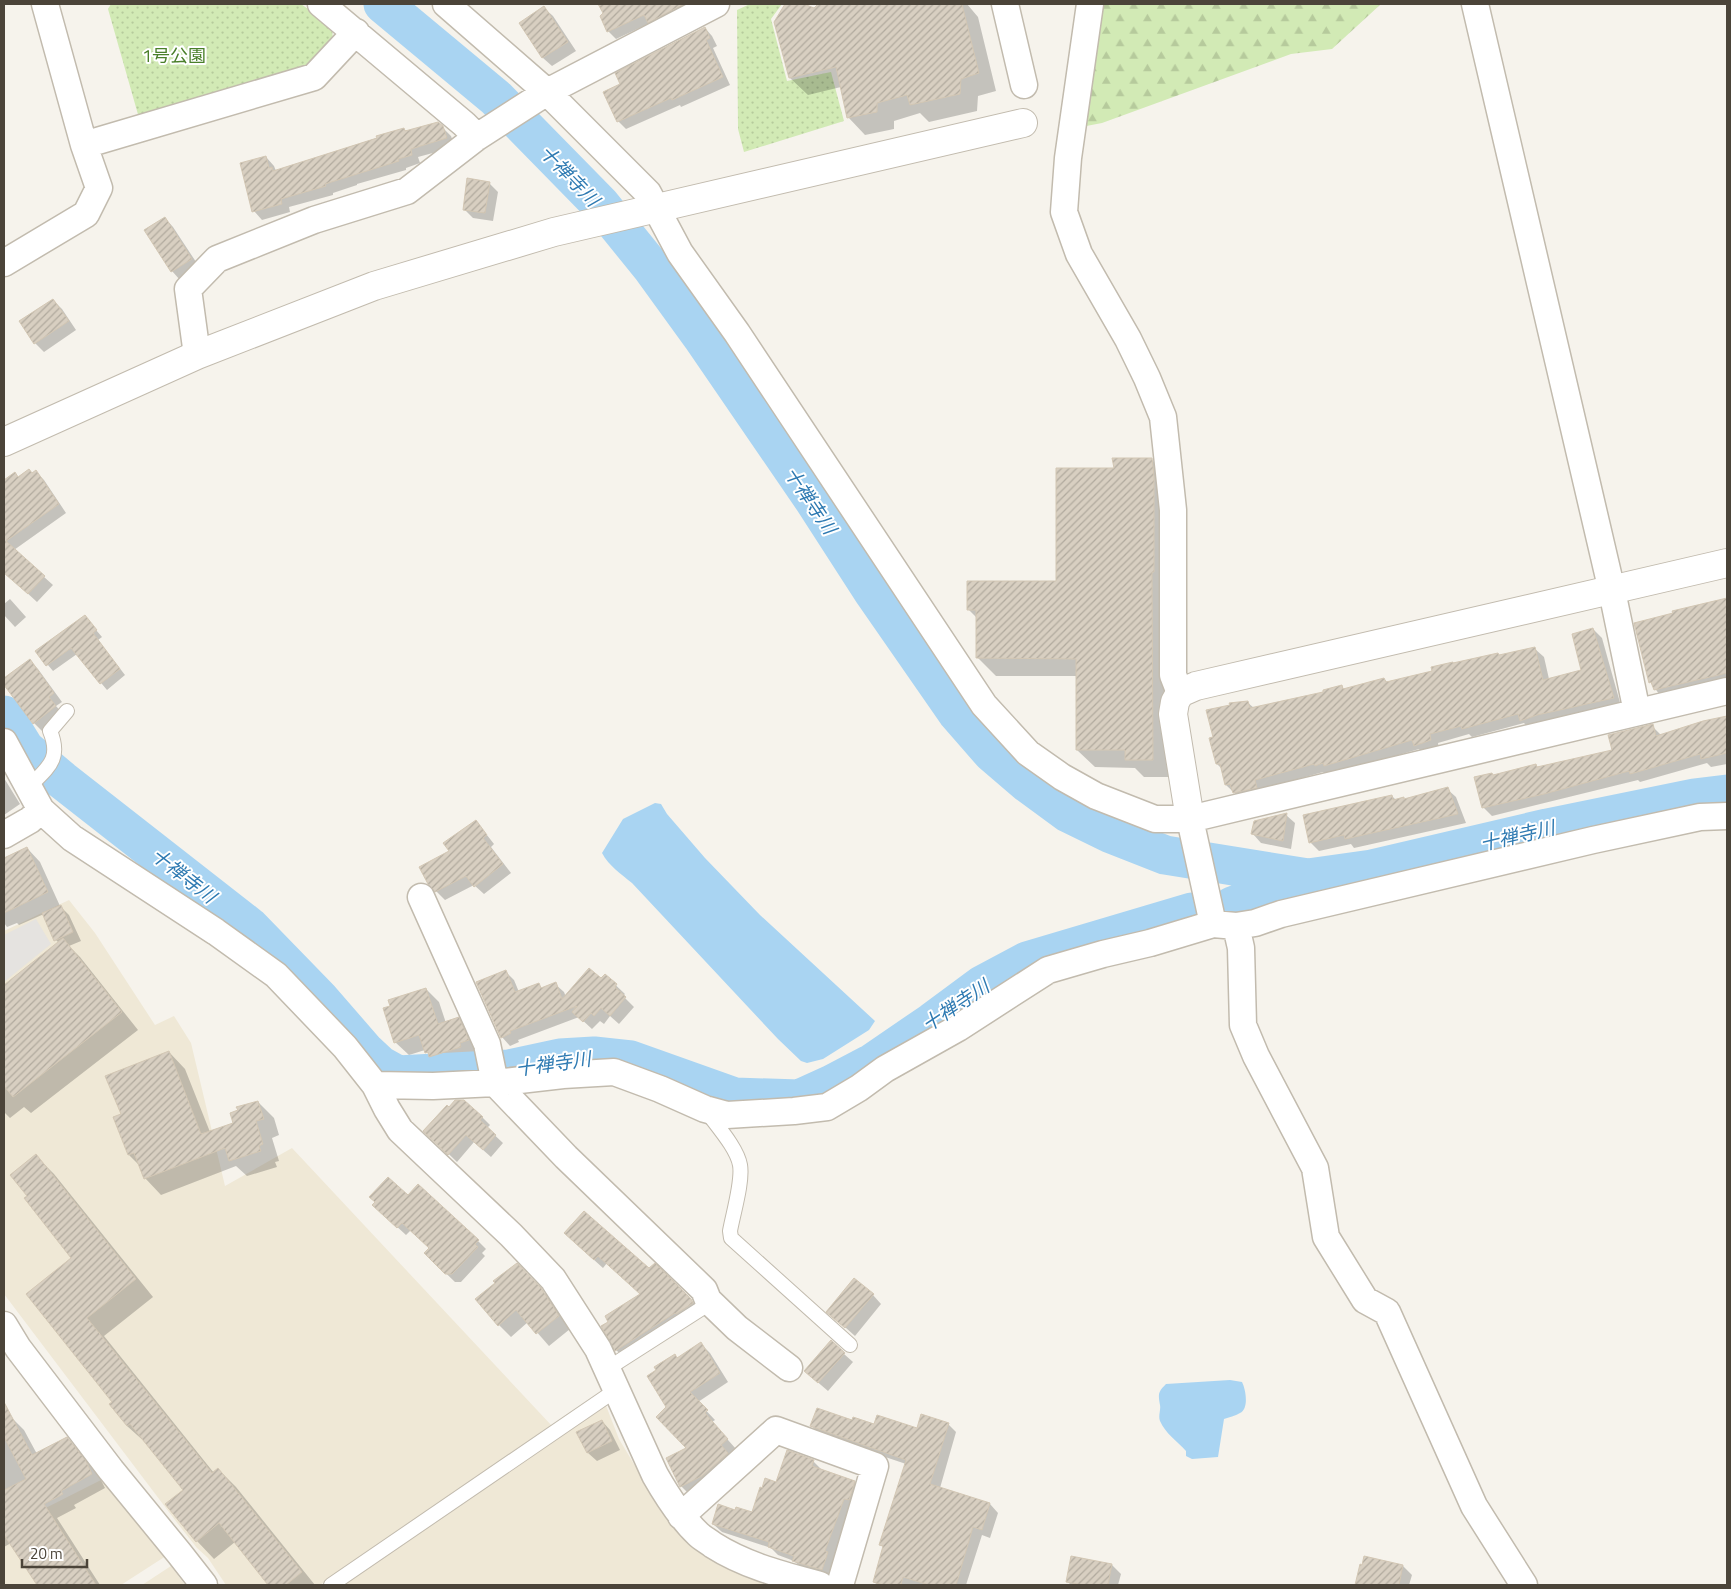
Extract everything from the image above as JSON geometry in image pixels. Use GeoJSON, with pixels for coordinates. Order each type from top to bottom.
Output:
{"type":"FeatureCollection","features":[{"type":"Feature","properties":{"kind":"street"},"geometry":{"type":"LineString","coordinates":[[4,263],[86,214],[99,188],[84,145],[45,4]]}},
{"type":"Feature","properties":{"kind":"street"},"geometry":{"type":"LineString","coordinates":[[321,4],[464,124],[485,132]]}},
{"type":"Feature","properties":{"kind":"street"},"geometry":{"type":"LineString","coordinates":[[446,4],[537,98],[648,193],[680,253],[737,333],[984,705],[1028,754],[1062,778],[1096,796],[1155,819],[1190,819],[1727,691]]}},
{"type":"Feature","properties":{"kind":"street"},"geometry":{"type":"LineString","coordinates":[[197,355],[188,289],[217,259],[314,220],[407,191],[485,132],[537,98],[716,4]]}},
{"type":"Feature","properties":{"kind":"street"},"geometry":{"type":"LineString","coordinates":[[1005,4],[1024,85]]}},
{"type":"Feature","properties":{"kind":"street"},"geometry":{"type":"LineString","coordinates":[[1090,4],[1068,158],[1064,212],[1079,254],[1128,339],[1163,417],[1173,510],[1173,675],[1180,693]]}},
{"type":"Feature","properties":{"kind":"street"},"geometry":{"type":"LineString","coordinates":[[1475,4],[1612,591],[1637,712]]}},
{"type":"Feature","properties":{"kind":"street"},"geometry":{"type":"LineString","coordinates":[[84,145],[314,77],[356,32]]}},
{"type":"Feature","properties":{"kind":"street"},"geometry":{"type":"LineString","coordinates":[[4,442],[197,355],[374,286],[554,232],[1023,123]]}},
{"type":"Feature","properties":{"kind":"street"},"geometry":{"type":"LineString","coordinates":[[1524,1585],[1474,1506],[1387,1312],[1365,1300],[1326,1237],[1315,1168],[1256,1056],[1242,1025],[1241,948],[1206,892],[1190,819],[1173,714],[1175,702],[1180,693],[1196,686],[1727,563]]}},
{"type":"Feature","properties":{"kind":"street"},"geometry":{"type":"LineString","coordinates":[[4,742],[41,810],[72,838],[216,932],[276,975],[345,1047],[375,1085],[400,1130],[511,1236],[553,1279],[598,1349],[655,1475],[681,1516],[699,1536],[726,1553],[766,1571],[820,1585]]}},
{"type":"Feature","properties":{"kind":"street"},"geometry":{"type":"LineString","coordinates":[[4,835],[30,820],[41,810]]}},
{"type":"Feature","properties":{"kind":"street"},"geometry":{"type":"LineString","coordinates":[[375,1085],[433,1086],[493,1073],[563,1075],[614,1072],[660,1089],[705,1109],[727,1115],[828,1107],[885,1069],[958,1028],[1048,970],[1103,954],[1225,925],[1255,923],[1281,914],[1592,840],[1700,817],[1727,816]]}},
{"type":"Feature","properties":{"kind":"street"},"geometry":{"type":"LineString","coordinates":[[421,897],[487,1044],[493,1073],[566,1157],[704,1290],[710,1303],[737,1328],[789,1368]]}},
{"type":"Feature","properties":{"kind":"street"},"geometry":{"type":"LineString","coordinates":[[4,1325],[18,1348],[111,1470],[204,1585]]}},
{"type":"Feature","properties":{"kind":"street"},"geometry":{"type":"LineString","coordinates":[[681,1516],[776,1430],[875,1466],[840,1585]]}},
{"type":"Feature","properties":{"kind":"lane"},"geometry":{"type":"LineString","coordinates":[[28,788],[53,762],[55,743],[50,731],[67,711]]}},
{"type":"Feature","properties":{"kind":"lane"},"geometry":{"type":"LineString","coordinates":[[705,1109],[733,1149],[740,1164],[740,1175],[730,1231],[731,1238],[850,1345]]}},
{"type":"Feature","properties":{"kind":"lane"},"geometry":{"type":"LineString","coordinates":[[330,1585],[611,1380],[710,1303]]}},
{"type":"Feature","properties":{"kind":"shaded area"},"geometry":{"type":"Polygon","coordinates":[[[69,900],[95,933],[155,1025],[174,1016],[191,1043],[225,1186],[292,1148],[552,1426],[320,1585],[226,1585],[208,1558],[197,1548],[178,1524],[4,1294],[4,931],[69,900]]]}},
{"type":"Feature","properties":{"kind":"shaded area"},"geometry":{"type":"Polygon","coordinates":[[[36,919],[51,944],[4,982],[4,935],[36,919]]]}},
{"type":"Feature","properties":{"kind":"shaded area"},"geometry":{"type":"Polygon","coordinates":[[[605,1403],[619,1439],[650,1491],[776,1585],[342,1585],[605,1403]]]}},
{"type":"Feature","properties":{"kind":"shaded area"},"geometry":{"type":"Polygon","coordinates":[[[101,1480],[169,1554],[121,1585],[4,1585],[4,1529],[101,1480]]]}},
{"type":"Feature","properties":{"kind":"shaded area"},"geometry":{"type":"Polygon","coordinates":[[[171,1566],[185,1585],[142,1585],[171,1566]]]}},
{"type":"Feature","properties":{"kind":"green space","name":"1号公園"},"geometry":{"type":"Polygon","coordinates":[[[111,4],[301,4],[332,26],[333,43],[301,72],[139,118],[108,9],[111,4]]]}},
{"type":"Feature","properties":{"kind":"green space"},"geometry":{"type":"Polygon","coordinates":[[[750,4],[782,4],[771,19],[787,81],[831,72],[844,121],[744,152],[738,129],[737,10],[750,4]]]}},
{"type":"Feature","properties":{"kind":"green space"},"geometry":{"type":"Polygon","coordinates":[[[1098,4],[1381,4],[1332,49],[1291,54],[1102,123],[1081,127],[1098,4]]]}},
{"type":"Feature","properties":{"kind":"water"},"geometry":{"type":"Polygon","coordinates":[[[655,803],[661,804],[667,814],[705,858],[760,915],[875,1021],[869,1030],[823,1059],[807,1063],[801,1061],[778,1039],[632,883],[612,866],[602,853],[623,819],[655,803]]]}},
{"type":"Feature","properties":{"kind":"water"},"geometry":{"type":"Polygon","coordinates":[[[1230,1380],[1242,1382],[1245,1390],[1246,1404],[1243,1411],[1224,1419],[1218,1457],[1192,1459],[1186,1456],[1186,1451],[1168,1433],[1160,1421],[1160,1391],[1166,1384],[1230,1380]]]}},
{"type":"Feature","properties":{"kind":"building"},"geometry":{"type":"Polygon","coordinates":[[[598,4],[684,4],[648,23],[644,15],[607,32],[600,16],[603,13],[598,4]]]}},
{"type":"Feature","properties":{"kind":"building"},"geometry":{"type":"Polygon","coordinates":[[[785,4],[804,4],[814,8],[818,4],[962,4],[979,73],[961,79],[960,94],[910,105],[907,95],[877,103],[877,112],[847,118],[836,67],[789,78],[774,22],[785,4]]]}},
{"type":"Feature","properties":{"kind":"building"},"geometry":{"type":"Polygon","coordinates":[[[544,6],[568,42],[542,58],[519,23],[544,6]]]}},
{"type":"Feature","properties":{"kind":"building"},"geometry":{"type":"Polygon","coordinates":[[[705,27],[710,38],[706,40],[723,77],[617,122],[603,92],[620,84],[615,73],[705,27]]]}},
{"type":"Feature","properties":{"kind":"building"},"geometry":{"type":"Polygon","coordinates":[[[438,122],[443,126],[447,138],[411,149],[412,155],[398,159],[399,161],[325,184],[326,186],[281,199],[282,204],[252,212],[240,163],[266,156],[269,168],[272,167],[273,171],[377,138],[376,136],[404,128],[405,131],[438,122]]]}},
{"type":"Feature","properties":{"kind":"building"},"geometry":{"type":"Polygon","coordinates":[[[467,178],[490,182],[485,213],[463,210],[467,178]]]}},
{"type":"Feature","properties":{"kind":"building"},"geometry":{"type":"Polygon","coordinates":[[[165,217],[192,259],[171,272],[144,230],[165,217]]]}},
{"type":"Feature","properties":{"kind":"building"},"geometry":{"type":"Polygon","coordinates":[[[53,299],[69,321],[34,344],[19,321],[53,299]]]}},
{"type":"Feature","properties":{"kind":"building"},"geometry":{"type":"Polygon","coordinates":[[[1112,458],[1152,458],[1154,476],[1154,572],[1152,572],[1153,760],[1125,760],[1125,750],[1076,750],[1076,659],[976,658],[976,610],[967,610],[967,581],[1056,581],[1056,468],[1114,468],[1112,458]]]}},
{"type":"Feature","properties":{"kind":"building"},"geometry":{"type":"Polygon","coordinates":[[[29,469],[32,473],[36,470],[59,504],[6,541],[45,576],[28,594],[4,573],[4,480],[15,472],[18,477],[29,469]]]}},
{"type":"Feature","properties":{"kind":"building"},"geometry":{"type":"Polygon","coordinates":[[[1727,598],[1727,673],[1654,690],[1651,682],[1649,683],[1634,623],[1673,613],[1672,611],[1727,598]]]}},
{"type":"Feature","properties":{"kind":"building"},"geometry":{"type":"Polygon","coordinates":[[[85,615],[97,630],[93,633],[120,669],[100,684],[71,648],[46,666],[35,651],[85,615]]]}},
{"type":"Feature","properties":{"kind":"building"},"geometry":{"type":"Polygon","coordinates":[[[1593,628],[1614,698],[1537,715],[1520,721],[1518,714],[1462,729],[1461,726],[1430,734],[1431,740],[1414,746],[1412,740],[1324,766],[1323,763],[1315,766],[1314,764],[1255,780],[1257,788],[1233,793],[1230,784],[1225,785],[1220,764],[1216,764],[1209,738],[1213,737],[1206,710],[1230,705],[1229,703],[1248,701],[1250,708],[1323,692],[1323,690],[1342,685],[1343,689],[1384,678],[1386,682],[1432,671],[1431,667],[1535,647],[1543,680],[1581,670],[1572,634],[1593,628]]]}},
{"type":"Feature","properties":{"kind":"building"},"geometry":{"type":"Polygon","coordinates":[[[30,659],[54,693],[49,697],[56,706],[33,724],[4,685],[4,678],[30,659]]]}},
{"type":"Feature","properties":{"kind":"building"},"geometry":{"type":"Polygon","coordinates":[[[1727,716],[1727,753],[1701,759],[1700,754],[1630,774],[1629,771],[1544,794],[1482,808],[1474,777],[1492,773],[1493,775],[1536,764],[1537,767],[1612,750],[1608,735],[1653,724],[1656,736],[1703,721],[1727,716]]]}},
{"type":"Feature","properties":{"kind":"building"},"geometry":{"type":"Polygon","coordinates":[[[1448,787],[1458,814],[1345,839],[1344,835],[1309,843],[1303,815],[1392,795],[1393,800],[1404,797],[1404,799],[1448,787]]]}},
{"type":"Feature","properties":{"kind":"building"},"geometry":{"type":"Polygon","coordinates":[[[1287,813],[1283,841],[1251,834],[1254,821],[1287,813]]]}},
{"type":"Feature","properties":{"kind":"building"},"geometry":{"type":"Polygon","coordinates":[[[476,820],[487,835],[483,838],[503,864],[474,887],[466,876],[435,892],[428,884],[419,867],[449,851],[443,843],[476,820]]]}},
{"type":"Feature","properties":{"kind":"building"},"geometry":{"type":"Polygon","coordinates":[[[27,847],[48,892],[4,913],[4,858],[27,847]]]}},
{"type":"Feature","properties":{"kind":"building"},"geometry":{"type":"Polygon","coordinates":[[[61,905],[73,932],[54,941],[42,913],[61,905]]]}},
{"type":"Feature","properties":{"kind":"building"},"geometry":{"type":"Polygon","coordinates":[[[63,938],[122,1012],[13,1097],[4,1086],[4,985],[63,938]]]}},
{"type":"Feature","properties":{"kind":"building"},"geometry":{"type":"Polygon","coordinates":[[[589,968],[601,978],[605,974],[617,984],[615,987],[626,997],[610,1016],[601,1008],[594,1016],[591,1013],[583,1022],[572,1012],[577,1006],[510,1031],[511,1033],[501,1038],[476,982],[506,970],[515,992],[539,983],[541,988],[556,982],[562,999],[589,968]]]}},
{"type":"Feature","properties":{"kind":"building"},"geometry":{"type":"Polygon","coordinates":[[[426,988],[438,1024],[459,1017],[469,1040],[460,1043],[461,1047],[429,1057],[428,1052],[425,1053],[419,1035],[394,1043],[383,1008],[390,1006],[388,1000],[426,988]]]}},
{"type":"Feature","properties":{"kind":"building"},"geometry":{"type":"Polygon","coordinates":[[[169,1051],[201,1134],[233,1123],[230,1113],[238,1110],[236,1107],[258,1101],[264,1119],[256,1121],[263,1144],[259,1146],[261,1151],[229,1161],[225,1148],[144,1179],[134,1153],[128,1155],[113,1117],[121,1114],[105,1076],[169,1051]]]}},
{"type":"Feature","properties":{"kind":"building"},"geometry":{"type":"Polygon","coordinates":[[[455,1100],[464,1100],[483,1117],[480,1120],[496,1135],[483,1150],[466,1135],[448,1155],[423,1131],[447,1105],[449,1107],[455,1100]]]}},
{"type":"Feature","properties":{"kind":"building"},"geometry":{"type":"Polygon","coordinates":[[[36,1154],[136,1279],[87,1318],[212,1473],[218,1468],[302,1572],[286,1585],[268,1585],[219,1523],[196,1542],[165,1504],[183,1490],[130,1424],[127,1426],[109,1404],[112,1402],[26,1294],[71,1258],[24,1198],[27,1196],[10,1175],[36,1154]]]}},
{"type":"Feature","properties":{"kind":"building"},"geometry":{"type":"Polygon","coordinates":[[[388,1177],[408,1195],[418,1184],[479,1240],[475,1244],[478,1247],[452,1274],[445,1274],[424,1253],[429,1248],[402,1223],[397,1228],[372,1205],[375,1202],[369,1197],[388,1177]]]}},
{"type":"Feature","properties":{"kind":"building"},"geometry":{"type":"Polygon","coordinates":[[[584,1211],[649,1268],[655,1263],[693,1303],[615,1351],[601,1326],[608,1322],[605,1316],[640,1294],[598,1256],[594,1260],[564,1233],[584,1211]]]}},
{"type":"Feature","properties":{"kind":"building"},"geometry":{"type":"Polygon","coordinates":[[[517,1263],[541,1288],[559,1316],[536,1334],[516,1310],[498,1326],[475,1299],[495,1283],[493,1281],[517,1263]]]}},
{"type":"Feature","properties":{"kind":"building"},"geometry":{"type":"Polygon","coordinates":[[[854,1278],[874,1294],[845,1328],[826,1312],[854,1278]]]}},
{"type":"Feature","properties":{"kind":"building"},"geometry":{"type":"Polygon","coordinates":[[[831,1340],[845,1353],[818,1383],[804,1371],[831,1340]]]}},
{"type":"Feature","properties":{"kind":"building"},"geometry":{"type":"Polygon","coordinates":[[[701,1342],[720,1373],[690,1392],[708,1410],[705,1413],[728,1439],[721,1445],[728,1453],[702,1476],[680,1487],[666,1458],[686,1448],[656,1417],[666,1407],[647,1376],[656,1370],[654,1367],[675,1354],[677,1358],[701,1342]]]}},
{"type":"Feature","properties":{"kind":"building"},"geometry":{"type":"Polygon","coordinates":[[[4,1402],[32,1455],[67,1437],[86,1461],[92,1474],[61,1491],[63,1494],[44,1504],[96,1585],[37,1585],[4,1535],[4,1490],[26,1479],[4,1437],[4,1402]]]}},
{"type":"Feature","properties":{"kind":"building"},"geometry":{"type":"Polygon","coordinates":[[[817,1408],[852,1420],[853,1417],[874,1424],[877,1415],[917,1428],[921,1414],[949,1423],[930,1484],[990,1503],[982,1530],[973,1527],[956,1585],[929,1585],[903,1577],[901,1585],[883,1585],[873,1582],[883,1546],[879,1545],[906,1460],[810,1426],[817,1408]]]}},
{"type":"Feature","properties":{"kind":"building"},"geometry":{"type":"Polygon","coordinates":[[[602,1420],[612,1441],[587,1453],[576,1432],[602,1420]]]}},
{"type":"Feature","properties":{"kind":"building"},"geometry":{"type":"Polygon","coordinates":[[[787,1450],[814,1460],[812,1466],[855,1481],[849,1500],[844,1499],[825,1551],[828,1552],[822,1570],[792,1561],[794,1556],[768,1547],[769,1542],[712,1524],[718,1504],[735,1510],[736,1507],[752,1512],[765,1478],[776,1482],[787,1450]]]}},
{"type":"Feature","properties":{"kind":"building"},"geometry":{"type":"Polygon","coordinates":[[[1071,1556],[1112,1564],[1108,1585],[1083,1585],[1066,1582],[1071,1556]]]}},
{"type":"Feature","properties":{"kind":"building"},"geometry":{"type":"Polygon","coordinates":[[[1364,1556],[1403,1565],[1399,1585],[1355,1585],[1364,1556]]]}},
{"type":"Feature","properties":{"kind":"waterway","name":"十禅寺川"},"geometry":{"type":"LineString","coordinates":[[383,4],[496,98],[601,205],[652,268],[702,337],[813,499],[873,592],[957,713],[992,753],[1027,783],[1068,813],[1109,833],[1165,855],[1308,878]]}},
{"type":"Feature","properties":{"kind":"waterway","name":"十禅寺川"},"geometry":{"type":"LineString","coordinates":[[4,715],[25,749],[250,927],[319,998],[365,1051],[380,1065],[398,1075],[509,1069],[560,1058],[594,1056],[631,1060],[735,1097],[799,1099],[872,1063],[982,985],[1027,961],[1192,912]]}},
{"type":"Feature","properties":{"kind":"waterway","name":"十禅寺川"},"geometry":{"type":"LineString","coordinates":[[1232,906],[1308,878],[1372,869],[1547,828],[1694,798],[1727,794]]}}]}
